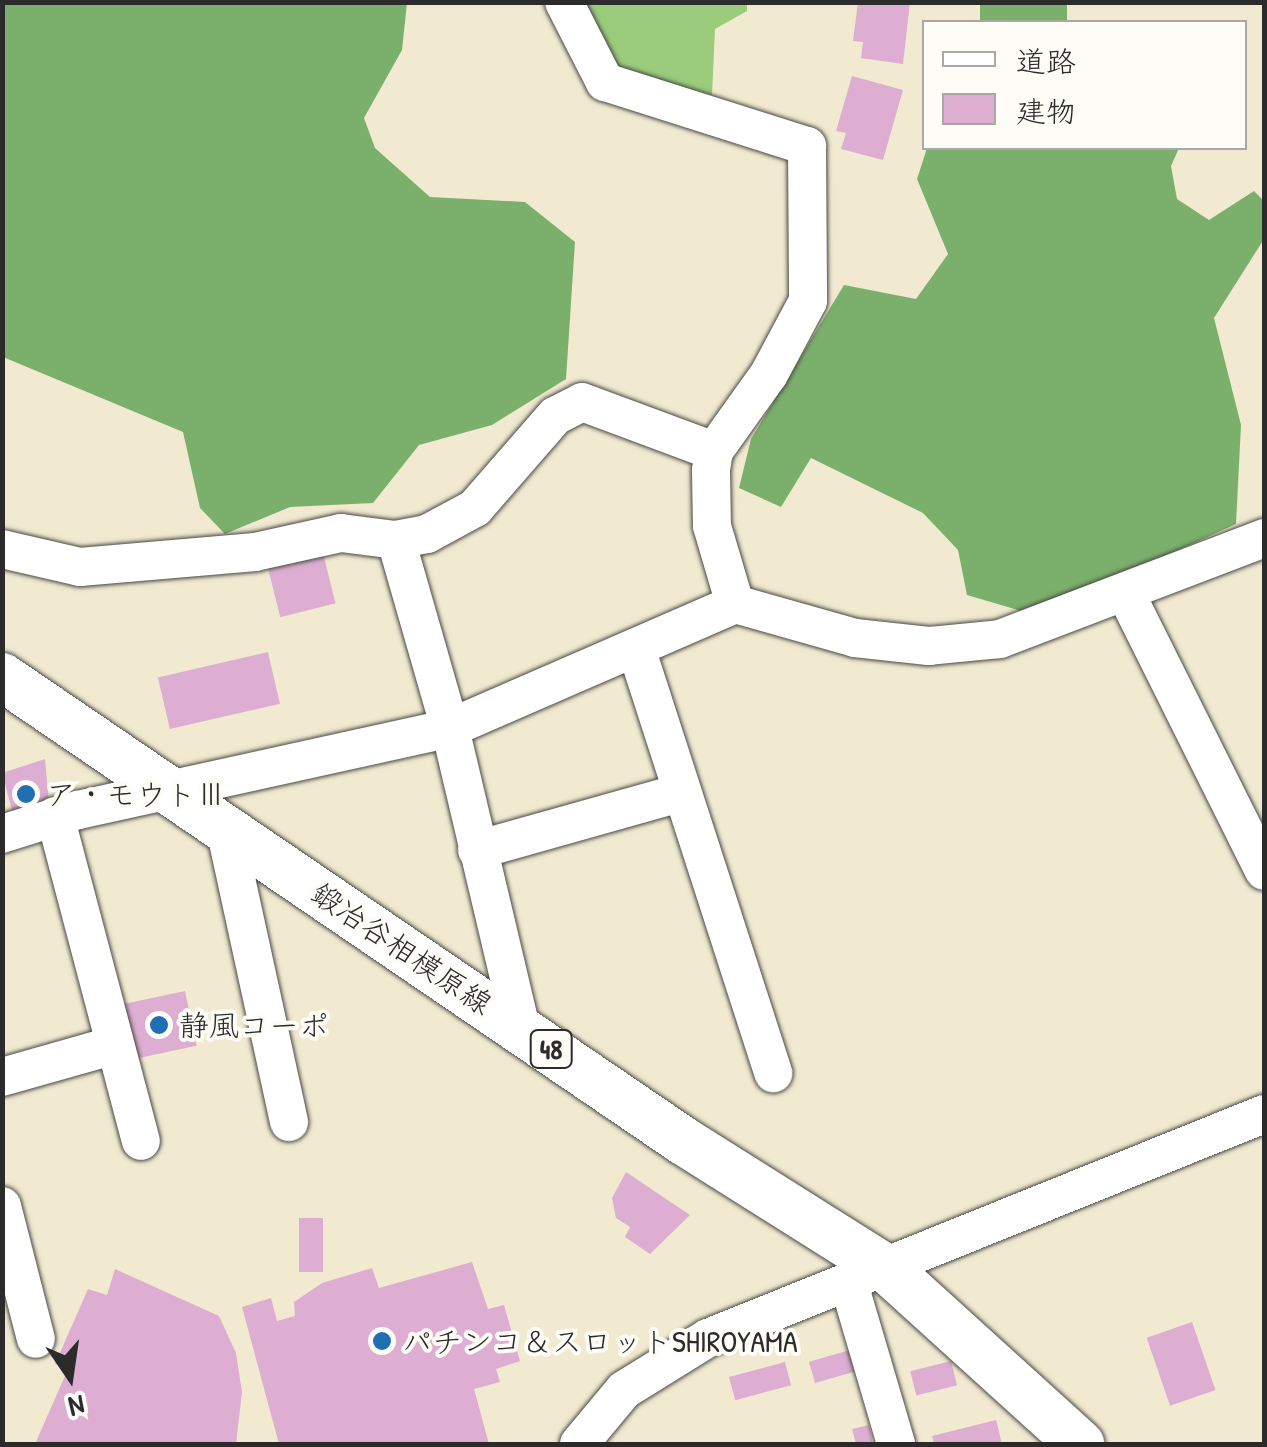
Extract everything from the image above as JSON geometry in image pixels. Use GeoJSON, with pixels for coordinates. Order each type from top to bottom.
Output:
{"type":"FeatureCollection","features":[{"type":"Feature","properties":{"kind":"main road","name":"鍛冶谷相模原線"},"geometry":{"type":"LineString","coordinates":[[7,684],[836,1243],[868,1277],[1080,1444]]}},
{"type":"Feature","properties":{"kind":"street"},"geometry":{"type":"LineString","coordinates":[[564,2],[604,82],[806,146],[808,301],[768,374],[714,452],[712,526],[735,604]]}},
{"type":"Feature","properties":{"kind":"street"},"geometry":{"type":"LineString","coordinates":[[2,548],[80,568],[255,552],[341,533],[396,540],[427,534],[475,508],[571,404],[594,405],[714,452]]}},
{"type":"Feature","properties":{"kind":"street"},"geometry":{"type":"LineString","coordinates":[[2,834],[55,816],[450,728],[735,604],[855,638],[929,646],[1000,640],[1127,596],[1264,538]]}},
{"type":"Feature","properties":{"kind":"street"},"geometry":{"type":"LineString","coordinates":[[396,540],[450,728],[522,1029]]}},
{"type":"Feature","properties":{"kind":"street"},"geometry":{"type":"LineString","coordinates":[[1127,596],[1264,871]]}},
{"type":"Feature","properties":{"kind":"street"},"geometry":{"type":"LineString","coordinates":[[636,648],[773,1073]]}},
{"type":"Feature","properties":{"kind":"street"},"geometry":{"type":"LineString","coordinates":[[477,850],[680,793]]}},
{"type":"Feature","properties":{"kind":"street"},"geometry":{"type":"LineString","coordinates":[[55,816],[140,1141]]}},
{"type":"Feature","properties":{"kind":"street"},"geometry":{"type":"LineString","coordinates":[[225,828],[289,1122]]}},
{"type":"Feature","properties":{"kind":"street"},"geometry":{"type":"LineString","coordinates":[[2,1077],[115,1045]]}},
{"type":"Feature","properties":{"kind":"street"},"geometry":{"type":"LineString","coordinates":[[579,1444],[624,1390],[669,1358],[1264,1114]]}},
{"type":"Feature","properties":{"kind":"street"},"geometry":{"type":"LineString","coordinates":[[2,1206],[36,1340]]}},
{"type":"Feature","properties":{"kind":"street"},"geometry":{"type":"LineString","coordinates":[[868,1277],[896,1444]]}},
{"type":"Feature","properties":{"kind":"green space"},"geometry":{"type":"Polygon","coordinates":[[[2,3],[407,3],[402,50],[364,118],[375,148],[430,197],[525,202],[575,242],[566,379],[492,425],[419,445],[373,503],[290,507],[225,534],[200,508],[183,432],[3,357],[2,3]]]}},
{"type":"Feature","properties":{"kind":"green space"},"geometry":{"type":"Polygon","coordinates":[[[586,3],[747,3],[747,11],[715,29],[712,95],[613,73],[586,3]]]}},
{"type":"Feature","properties":{"kind":"green space"},"geometry":{"type":"Polygon","coordinates":[[[980,3],[1067,3],[1067,20],[980,20],[980,3]]]}},
{"type":"Feature","properties":{"kind":"green space"},"geometry":{"type":"Polygon","coordinates":[[[926,150],[1178,150],[1171,166],[1177,199],[1209,220],[1254,191],[1264,201],[1264,239],[1214,318],[1241,425],[1236,524],[1035,615],[967,595],[958,550],[923,513],[811,458],[781,507],[739,488],[751,439],[844,285],[916,299],[948,254],[917,179],[926,150]]]}},
{"type":"Feature","properties":{"kind":"building"},"geometry":{"type":"Polygon","coordinates":[[[858,2],[910,2],[903,64],[861,58],[863,42],[853,41],[858,2]]]}},
{"type":"Feature","properties":{"kind":"building"},"geometry":{"type":"Polygon","coordinates":[[[852,76],[903,90],[883,160],[841,149],[846,133],[836,131],[852,76]]]}},
{"type":"Feature","properties":{"kind":"building"},"geometry":{"type":"Polygon","coordinates":[[[322,549],[336,603],[280,617],[267,563],[322,549]]]}},
{"type":"Feature","properties":{"kind":"building"},"geometry":{"type":"Polygon","coordinates":[[[268,652],[280,704],[170,729],[158,677],[268,652]]]}},
{"type":"Feature","properties":{"kind":"building","name":"ア・モウトⅢ"},"geometry":{"type":"Polygon","coordinates":[[[45,759],[49,803],[13,814],[2,773],[45,759]]]}},
{"type":"Feature","properties":{"kind":"building","name":"静風コーポ"},"geometry":{"type":"Polygon","coordinates":[[[185,991],[197,1046],[133,1059],[121,1005],[185,991]]]}},
{"type":"Feature","properties":{"kind":"building"},"geometry":{"type":"Polygon","coordinates":[[[626,1172],[690,1215],[650,1254],[625,1237],[630,1227],[616,1218],[612,1198],[626,1172]]]}},
{"type":"Feature","properties":{"kind":"building"},"geometry":{"type":"Polygon","coordinates":[[[299,1218],[323,1218],[323,1272],[299,1272],[299,1218]]]}},
{"type":"Feature","properties":{"kind":"building","name":"パチンコ＆スロットSHIROYAMA"},"geometry":{"type":"Polygon","coordinates":[[[472,1262],[488,1309],[504,1305],[520,1361],[496,1369],[500,1382],[474,1389],[489,1444],[279,1444],[242,1307],[271,1298],[277,1321],[295,1316],[294,1302],[322,1283],[372,1268],[379,1288],[472,1262]]]}},
{"type":"Feature","properties":{"kind":"building"},"geometry":{"type":"Polygon","coordinates":[[[115,1269],[219,1316],[236,1353],[242,1392],[236,1444],[35,1444],[68,1369],[55,1364],[88,1289],[107,1295],[115,1269]]]}},
{"type":"Feature","properties":{"kind":"building"},"geometry":{"type":"Polygon","coordinates":[[[1192,1322],[1215,1390],[1170,1406],[1147,1338],[1192,1322]]]}},
{"type":"Feature","properties":{"kind":"building"},"geometry":{"type":"Polygon","coordinates":[[[857,1348],[863,1369],[815,1383],[809,1362],[857,1348]]]}},
{"type":"Feature","properties":{"kind":"building"},"geometry":{"type":"Polygon","coordinates":[[[951,1361],[957,1385],[916,1395],[910,1371],[951,1361]]]}},
{"type":"Feature","properties":{"kind":"building"},"geometry":{"type":"Polygon","coordinates":[[[785,1362],[791,1385],[735,1400],[729,1377],[785,1362]]]}},
{"type":"Feature","properties":{"kind":"building"},"geometry":{"type":"Polygon","coordinates":[[[996,1420],[1002,1444],[934,1444],[932,1436],[996,1420]]]}},
{"type":"Feature","properties":{"kind":"building"},"geometry":{"type":"Polygon","coordinates":[[[869,1425],[873,1444],[856,1444],[852,1429],[869,1425]]]}},
{"type":"Feature","properties":{"kind":"place","name":"ア・モウトⅢ"},"geometry":{"type":"Point","coordinates":[26,794]}},
{"type":"Feature","properties":{"kind":"place","name":"静風コーポ"},"geometry":{"type":"Point","coordinates":[159,1025]}},
{"type":"Feature","properties":{"kind":"place","name":"パチンコ＆スロットSHIROYAMA"},"geometry":{"type":"Point","coordinates":[382,1341]}}]}
